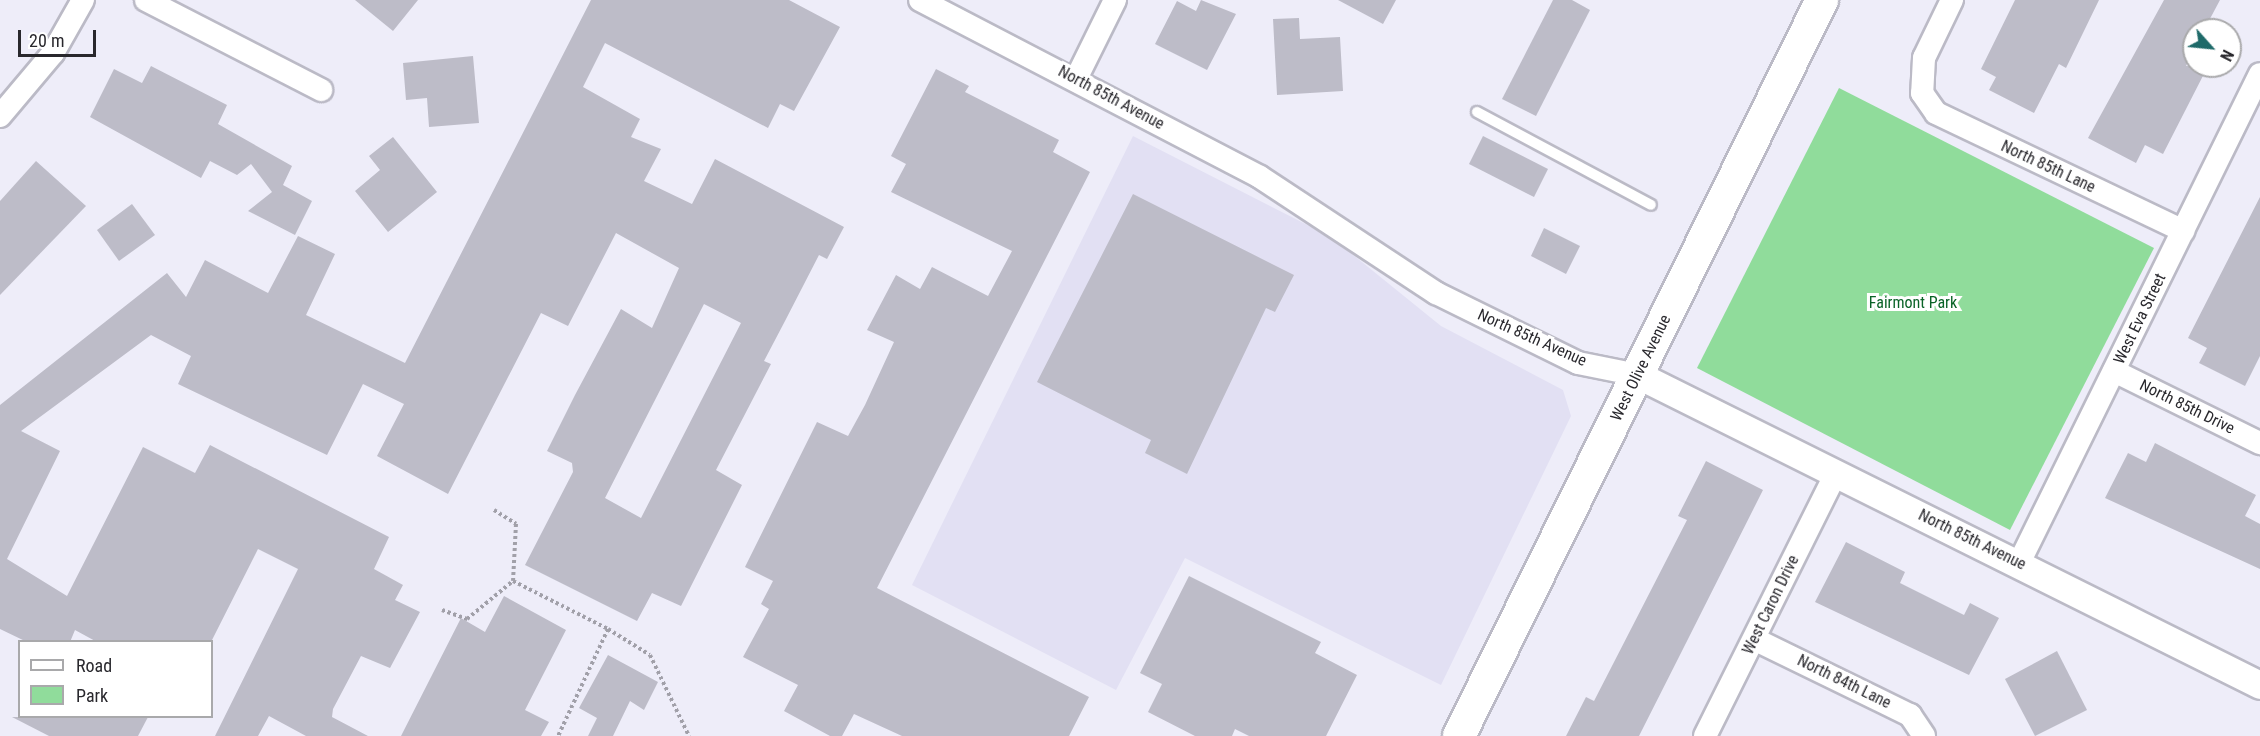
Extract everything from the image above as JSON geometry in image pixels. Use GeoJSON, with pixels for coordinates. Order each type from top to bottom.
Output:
{"type":"FeatureCollection","features":[{"type":"Feature","properties":{"kind":"main road","name":"West Olive Avenue"},"geometry":{"type":"LineString","coordinates":[[1460,736],[1822,0]]}},
{"type":"Feature","properties":{"kind":"street"},"geometry":{"type":"LineString","coordinates":[[0,116],[53,53],[83,0]]}},
{"type":"Feature","properties":{"kind":"street"},"geometry":{"type":"LineString","coordinates":[[146,0],[321,90]]}},
{"type":"Feature","properties":{"kind":"street","name":"North 85th Avenue"},"geometry":{"type":"LineString","coordinates":[[920,0],[1076,79],[1260,177],[1436,293],[1578,363],[1638,375],[2260,685]]}},
{"type":"Feature","properties":{"kind":"street"},"geometry":{"type":"LineString","coordinates":[[1076,79],[1115,0]]}},
{"type":"Feature","properties":{"kind":"street","name":"North 85th Lane"},"geometry":{"type":"LineString","coordinates":[[1952,0],[1924,58],[1922,93],[1936,113],[2183,231]]}},
{"type":"Feature","properties":{"kind":"street","name":"West Eva Street"},"geometry":{"type":"LineString","coordinates":[[2019,563],[2260,74]]}},
{"type":"Feature","properties":{"kind":"street","name":"North 85th Drive"},"geometry":{"type":"LineString","coordinates":[[2114,371],[2260,443]]}},
{"type":"Feature","properties":{"kind":"street","name":"West Caron Drive"},"geometry":{"type":"LineString","coordinates":[[1705,736],[1836,473]]}},
{"type":"Feature","properties":{"kind":"street","name":"North 84th Lane"},"geometry":{"type":"LineString","coordinates":[[1754,639],[1910,715],[1924,736]]}},
{"type":"Feature","properties":{"kind":"lane"},"geometry":{"type":"LineString","coordinates":[[1477,112],[1651,205]]}},
{"type":"Feature","properties":{"kind":"path"},"geometry":{"type":"LineString","coordinates":[[442,610],[467,619],[513,581],[516,524],[494,510]]}},
{"type":"Feature","properties":{"kind":"path"},"geometry":{"type":"LineString","coordinates":[[513,581],[608,629],[650,655],[689,736]]}},
{"type":"Feature","properties":{"kind":"path"},"geometry":{"type":"LineString","coordinates":[[558,736],[608,629]]}},
{"type":"Feature","properties":{"kind":"shaded area"},"geometry":{"type":"Polygon","coordinates":[[[1133,136],[1331,237],[1441,326],[1563,390],[1571,416],[1441,685],[1185,558],[1116,690],[912,585],[1133,136]]]}},
{"type":"Feature","properties":{"kind":"green space","name":"Fairmont Park"},"geometry":{"type":"Polygon","coordinates":[[[1839,88],[2154,248],[2010,530],[1697,368],[1839,88]]]}},
{"type":"Feature","properties":{"kind":"building"},"geometry":{"type":"Polygon","coordinates":[[[355,0],[418,0],[393,31],[355,0]]]}},
{"type":"Feature","properties":{"kind":"building"},"geometry":{"type":"Polygon","coordinates":[[[591,0],[789,0],[840,27],[794,111],[780,104],[768,128],[605,43],[583,87],[640,119],[631,137],[661,149],[644,181],[692,204],[715,159],[844,227],[827,259],[819,255],[764,361],[771,364],[716,470],[742,485],[681,606],[652,593],[637,621],[525,565],[573,472],[572,463],[547,451],[575,395],[621,309],[652,328],[679,268],[616,233],[568,326],[541,313],[448,494],[377,456],[404,404],[363,384],[327,455],[178,384],[191,356],[151,335],[21,431],[60,451],[7,559],[67,596],[143,447],[195,473],[210,445],[389,537],[374,569],[403,585],[395,600],[420,612],[390,668],[361,656],[333,709],[332,717],[368,736],[306,736],[269,716],[258,736],[215,736],[298,569],[258,549],[212,640],[93,640],[75,630],[71,640],[23,640],[0,629],[0,405],[167,273],[186,297],[205,260],[268,293],[298,236],[335,254],[306,315],[405,363],[591,0]],[[704,304],[605,498],[641,518],[741,323],[704,304]]]}},
{"type":"Feature","properties":{"kind":"building"},"geometry":{"type":"Polygon","coordinates":[[[1201,0],[1236,14],[1207,70],[1155,44],[1177,1],[1196,11],[1201,0]]]}},
{"type":"Feature","properties":{"kind":"building"},"geometry":{"type":"Polygon","coordinates":[[[1338,0],[1396,0],[1383,24],[1338,0]]]}},
{"type":"Feature","properties":{"kind":"building"},"geometry":{"type":"Polygon","coordinates":[[[1553,0],[1572,0],[1590,10],[1536,116],[1502,99],[1553,0]]]}},
{"type":"Feature","properties":{"kind":"building"},"geometry":{"type":"Polygon","coordinates":[[[2015,0],[2099,0],[2066,68],[2059,64],[2034,113],[1989,90],[1996,77],[1981,69],[2015,0]]]}},
{"type":"Feature","properties":{"kind":"building"},"geometry":{"type":"Polygon","coordinates":[[[2164,0],[2220,0],[2210,18],[2182,18],[2182,78],[2202,78],[2163,154],[2145,145],[2136,163],[2088,138],[2164,0]]]}},
{"type":"Feature","properties":{"kind":"building"},"geometry":{"type":"Polygon","coordinates":[[[1299,18],[1300,39],[1340,37],[1343,91],[1277,95],[1273,19],[1299,18]]]}},
{"type":"Feature","properties":{"kind":"building"},"geometry":{"type":"Polygon","coordinates":[[[473,56],[479,123],[429,127],[427,98],[406,100],[403,63],[473,56]]]}},
{"type":"Feature","properties":{"kind":"building"},"geometry":{"type":"Polygon","coordinates":[[[151,66],[227,105],[218,124],[292,166],[283,185],[312,201],[295,235],[248,211],[272,192],[251,164],[237,175],[210,161],[201,178],[90,117],[114,69],[142,83],[151,66]]]}},
{"type":"Feature","properties":{"kind":"building"},"geometry":{"type":"Polygon","coordinates":[[[936,69],[969,86],[965,92],[1059,140],[1053,152],[1090,172],[877,588],[1089,697],[1069,736],[902,736],[854,714],[842,736],[830,736],[784,711],[798,685],[743,657],[769,609],[761,604],[773,581],[745,567],[817,422],[848,436],[865,405],[894,342],[867,330],[896,275],[920,289],[932,267],[988,296],[1012,251],[891,192],[906,164],[891,156],[936,69]]]}},
{"type":"Feature","properties":{"kind":"building"},"geometry":{"type":"Polygon","coordinates":[[[1483,136],[1548,169],[1534,197],[1469,164],[1483,136]]]}},
{"type":"Feature","properties":{"kind":"building"},"geometry":{"type":"Polygon","coordinates":[[[393,137],[437,192],[388,232],[355,191],[380,170],[369,156],[393,137]]]}},
{"type":"Feature","properties":{"kind":"building"},"geometry":{"type":"Polygon","coordinates":[[[36,161],[86,206],[0,295],[0,201],[36,161]]]}},
{"type":"Feature","properties":{"kind":"building"},"geometry":{"type":"Polygon","coordinates":[[[1133,194],[1294,275],[1275,312],[1266,308],[1187,474],[1145,453],[1151,440],[1037,382],[1133,194]]]}},
{"type":"Feature","properties":{"kind":"building"},"geometry":{"type":"Polygon","coordinates":[[[2260,197],[2260,356],[2245,386],[2199,363],[2207,348],[2188,338],[2260,197]]]}},
{"type":"Feature","properties":{"kind":"building"},"geometry":{"type":"Polygon","coordinates":[[[132,204],[155,235],[119,261],[97,230],[132,204]]]}},
{"type":"Feature","properties":{"kind":"building"},"geometry":{"type":"Polygon","coordinates":[[[1544,228],[1580,246],[1566,274],[1531,256],[1544,228]]]}},
{"type":"Feature","properties":{"kind":"building"},"geometry":{"type":"Polygon","coordinates":[[[2155,443],[2256,495],[2245,516],[2260,524],[2260,569],[2105,498],[2128,453],[2146,462],[2155,443]]]}},
{"type":"Feature","properties":{"kind":"building"},"geometry":{"type":"Polygon","coordinates":[[[1706,461],[1763,490],[1639,736],[1566,736],[1586,697],[1594,701],[1687,520],[1678,516],[1706,461]]]}},
{"type":"Feature","properties":{"kind":"building"},"geometry":{"type":"Polygon","coordinates":[[[1846,542],[1905,572],[1900,583],[1964,615],[1970,603],[1999,618],[1969,675],[1815,602],[1846,542]]]}},
{"type":"Feature","properties":{"kind":"building"},"geometry":{"type":"Polygon","coordinates":[[[1189,576],[1321,642],[1315,653],[1357,675],[1326,736],[1249,736],[1235,729],[1232,736],[1195,736],[1148,712],[1162,684],[1140,673],[1189,576]]]}},
{"type":"Feature","properties":{"kind":"building"},"geometry":{"type":"Polygon","coordinates":[[[504,596],[566,630],[525,710],[549,722],[541,736],[401,736],[461,618],[485,632],[504,596]]]}},
{"type":"Feature","properties":{"kind":"building"},"geometry":{"type":"Polygon","coordinates":[[[2057,651],[2087,710],[2035,736],[2005,679],[2057,651]]]}},
{"type":"Feature","properties":{"kind":"building"},"geometry":{"type":"Polygon","coordinates":[[[608,655],[658,682],[644,710],[630,701],[613,736],[588,736],[597,718],[579,708],[608,655]]]}},
{"type":"Feature","properties":{"kind":"building"},"geometry":{"type":"Polygon","coordinates":[[[12,717],[147,718],[138,736],[49,736],[12,717]]]}}]}
